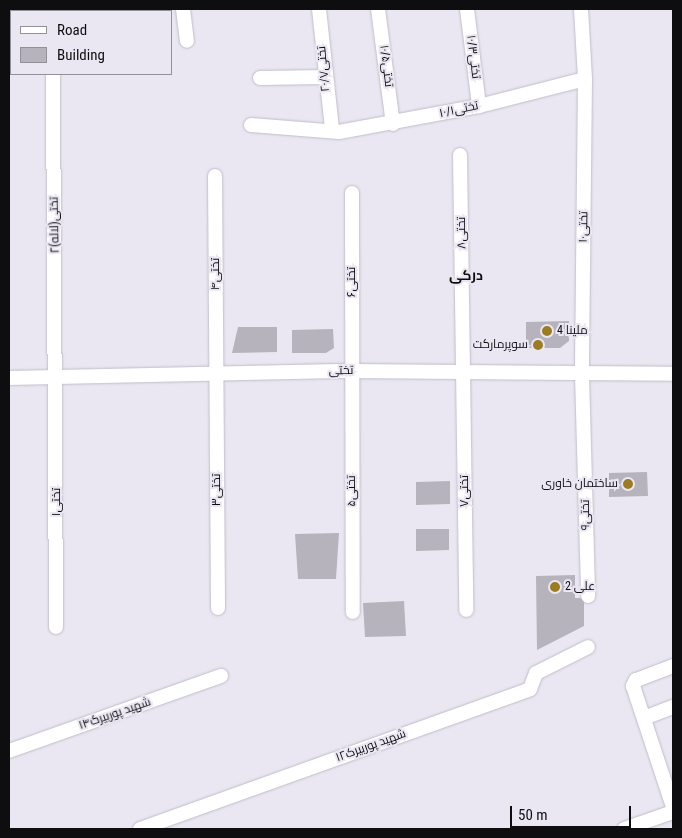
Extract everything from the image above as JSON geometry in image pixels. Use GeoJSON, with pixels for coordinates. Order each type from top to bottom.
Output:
{"type":"FeatureCollection","features":[{"type":"Feature","properties":{"kind":"street"},"geometry":{"type":"LineString","coordinates":[[45,9],[50,9]]}},
{"type":"Feature","properties":{"kind":"street"},"geometry":{"type":"LineString","coordinates":[[183,9],[188,41]]}},
{"type":"Feature","properties":{"kind":"street","name":"تختی۲۰/۷"},"geometry":{"type":"LineString","coordinates":[[319,9],[332,129]]}},
{"type":"Feature","properties":{"kind":"street","name":"تختی۱۰/۵"},"geometry":{"type":"LineString","coordinates":[[378,9],[393,124]]}},
{"type":"Feature","properties":{"kind":"street","name":"تختی۱۰/۳"},"geometry":{"type":"LineString","coordinates":[[467,9],[479,106]]}},
{"type":"Feature","properties":{"kind":"street","name":"تختی۱۰"},"geometry":{"type":"LineString","coordinates":[[581,9],[585,79],[582,375]]}},
{"type":"Feature","properties":{"kind":"street","name":"۲تختی(لاله)"},"geometry":{"type":"LineString","coordinates":[[53,75],[57,377]]}},
{"type":"Feature","properties":{"kind":"street"},"geometry":{"type":"LineString","coordinates":[[260,78],[325,77]]}},
{"type":"Feature","properties":{"kind":"street","name":"تختی۱۰/۱"},"geometry":{"type":"LineString","coordinates":[[251,125],[332,129],[339,132],[393,124],[479,106],[585,79]]}},
{"type":"Feature","properties":{"kind":"street","name":"تختی۸"},"geometry":{"type":"LineString","coordinates":[[460,155],[465,372]]}},
{"type":"Feature","properties":{"kind":"street","name":"تختی۴"},"geometry":{"type":"LineString","coordinates":[[215,176],[216,373]]}},
{"type":"Feature","properties":{"kind":"street","name":"تختی۶"},"geometry":{"type":"LineString","coordinates":[[351,370],[352,193]]}},
{"type":"Feature","properties":{"kind":"street","name":"تختی"},"geometry":{"type":"LineString","coordinates":[[9,378],[351,370],[582,375],[673,374]]}},
{"type":"Feature","properties":{"kind":"street","name":"تختی۵"},"geometry":{"type":"LineString","coordinates":[[351,370],[353,612]]}},
{"type":"Feature","properties":{"kind":"street","name":"تختی۷"},"geometry":{"type":"LineString","coordinates":[[465,372],[466,610]]}},
{"type":"Feature","properties":{"kind":"street","name":"تختی۳"},"geometry":{"type":"LineString","coordinates":[[216,373],[218,608]]}},
{"type":"Feature","properties":{"kind":"street","name":"تختی۹"},"geometry":{"type":"LineString","coordinates":[[582,375],[588,596]]}},
{"type":"Feature","properties":{"kind":"street","name":"تختی۱"},"geometry":{"type":"LineString","coordinates":[[56,628],[57,377]]}},
{"type":"Feature","properties":{"kind":"street","name":"شهید پوربیرک۱۲"},"geometry":{"type":"LineString","coordinates":[[140,829],[530,690],[536,673],[588,647]]}},
{"type":"Feature","properties":{"kind":"street"},"geometry":{"type":"LineString","coordinates":[[673,666],[636,680],[633,686],[673,807]]}},
{"type":"Feature","properties":{"kind":"street","name":"شهید پوربیرک۱۴"},"geometry":{"type":"LineString","coordinates":[[9,751],[221,676]]}},
{"type":"Feature","properties":{"kind":"street"},"geometry":{"type":"LineString","coordinates":[[644,718],[673,707]]}},
{"type":"Feature","properties":{"kind":"street"},"geometry":{"type":"LineString","coordinates":[[624,829],[673,812]]}},
{"type":"Feature","properties":{"kind":"building","name":"ملینا 4"},"geometry":{"type":"Polygon","coordinates":[[[569,321],[569,341],[560,348],[526,348],[526,322],[569,321]]]}},
{"type":"Feature","properties":{"kind":"building"},"geometry":{"type":"Polygon","coordinates":[[[238,327],[277,327],[277,352],[232,353],[238,327]]]}},
{"type":"Feature","properties":{"kind":"building"},"geometry":{"type":"Polygon","coordinates":[[[333,329],[334,348],[326,353],[292,353],[292,330],[333,329]]]}},
{"type":"Feature","properties":{"kind":"building","name":"ساختمان خاوری"},"geometry":{"type":"Polygon","coordinates":[[[647,472],[648,496],[609,497],[609,473],[647,472]]]}},
{"type":"Feature","properties":{"kind":"building"},"geometry":{"type":"Polygon","coordinates":[[[450,481],[450,504],[416,505],[416,482],[450,481]]]}},
{"type":"Feature","properties":{"kind":"building"},"geometry":{"type":"Polygon","coordinates":[[[416,529],[449,529],[449,550],[416,551],[416,529]]]}},
{"type":"Feature","properties":{"kind":"building"},"geometry":{"type":"Polygon","coordinates":[[[339,533],[336,579],[298,579],[295,534],[339,533]]]}},
{"type":"Feature","properties":{"kind":"building"},"geometry":{"type":"Polygon","coordinates":[[[575,575],[575,598],[584,598],[584,626],[537,650],[536,576],[575,575]]]}},
{"type":"Feature","properties":{"kind":"building"},"geometry":{"type":"Polygon","coordinates":[[[404,601],[406,636],[365,637],[363,603],[404,601]]]}},
{"type":"Feature","properties":{"kind":"place","name":"ملینا 4"},"geometry":{"type":"Point","coordinates":[547,331]}},
{"type":"Feature","properties":{"kind":"place","name":"سوپرمارکت"},"geometry":{"type":"Point","coordinates":[538,345]}},
{"type":"Feature","properties":{"kind":"place","name":"ساختمان خاوری"},"geometry":{"type":"Point","coordinates":[628,484]}},
{"type":"Feature","properties":{"kind":"place","name":"علی 2"},"geometry":{"type":"Point","coordinates":[555,587]}},
{"type":"Feature","properties":{"kind":"district","name":"درکی"},"geometry":{"type":"Point","coordinates":[466,275]}}]}
